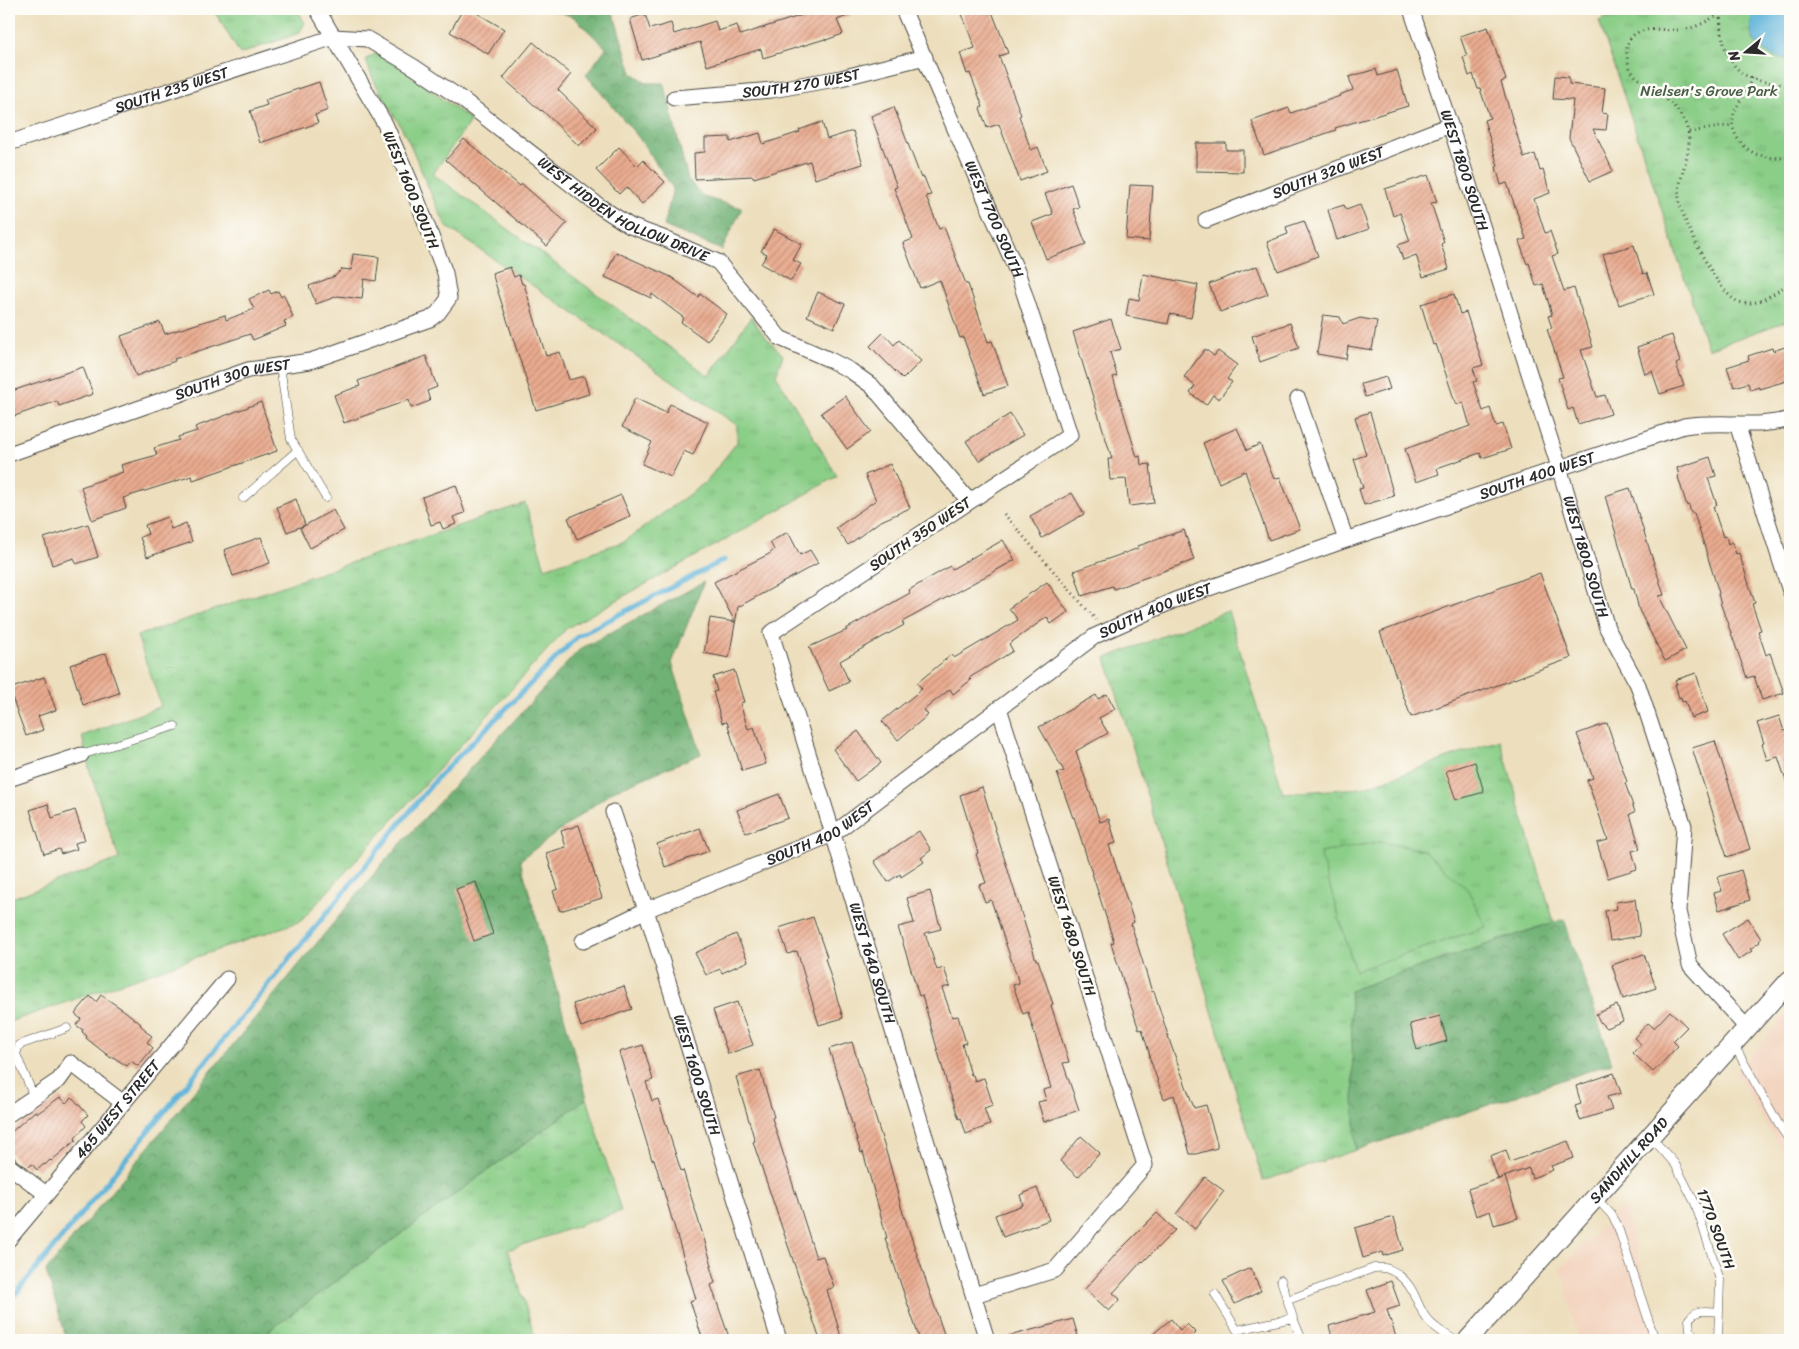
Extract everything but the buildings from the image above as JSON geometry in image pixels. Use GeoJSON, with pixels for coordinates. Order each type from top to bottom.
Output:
{"type":"FeatureCollection","features":[{"type":"Feature","properties":{"kind":"street","name":"WEST 1600 SOUTH"},"geometry":{"type":"LineString","coordinates":[[317,9],[385,124],[399,153],[444,273],[449,298]]}},
{"type":"Feature","properties":{"kind":"street","name":"WEST 1700 SOUTH"},"geometry":{"type":"LineString","coordinates":[[903,9],[1018,274],[1070,435]]}},
{"type":"Feature","properties":{"kind":"street","name":"WEST 1800 SOUTH"},"geometry":{"type":"LineString","coordinates":[[1411,9],[1559,467],[1607,628],[1638,686],[1684,826],[1678,911],[1690,965],[1748,1029]]}},
{"type":"Feature","properties":{"kind":"street","name":"SOUTH 235 WEST"},"geometry":{"type":"LineString","coordinates":[[9,143],[334,37]]}},
{"type":"Feature","properties":{"kind":"street","name":"WEST HIDDEN HOLLOW DRIVE"},"geometry":{"type":"LineString","coordinates":[[334,37],[367,39],[414,67],[463,100],[599,206],[630,226],[718,262],[780,338],[828,359],[872,386],[969,501]]}},
{"type":"Feature","properties":{"kind":"street","name":"SOUTH 270 WEST"},"geometry":{"type":"LineString","coordinates":[[674,98],[772,90],[841,78],[925,57]]}},
{"type":"Feature","properties":{"kind":"street","name":"SOUTH 320 WEST"},"geometry":{"type":"LineString","coordinates":[[1206,220],[1450,125]]}},
{"type":"Feature","properties":{"kind":"street","name":"SOUTH 300 WEST"},"geometry":{"type":"LineString","coordinates":[[9,454],[248,370],[310,361],[430,319],[438,313],[449,298]]}},
{"type":"Feature","properties":{"kind":"street"},"geometry":{"type":"LineString","coordinates":[[1298,399],[1346,540]]}},
{"type":"Feature","properties":{"kind":"street","name":"SOUTH 400 WEST"},"geometry":{"type":"LineString","coordinates":[[583,941],[646,910],[833,834],[1094,636],[1175,600],[1559,467],[1684,426],[1700,423],[1767,423],[1790,419]]}},
{"type":"Feature","properties":{"kind":"street"},"geometry":{"type":"LineString","coordinates":[[1737,424],[1790,591]]}},
{"type":"Feature","properties":{"kind":"street","name":"SOUTH 350 WEST"},"geometry":{"type":"LineString","coordinates":[[770,633],[1070,435]]}},
{"type":"Feature","properties":{"kind":"street","name":"WEST 1640 SOUTH"},"geometry":{"type":"LineString","coordinates":[[770,633],[987,1340]]}},
{"type":"Feature","properties":{"kind":"street","name":"WEST 1680 SOUTH"},"geometry":{"type":"LineString","coordinates":[[974,1295],[1055,1270],[1145,1164],[999,708]]}},
{"type":"Feature","properties":{"kind":"street"},"geometry":{"type":"LineString","coordinates":[[9,779],[81,755]]}},
{"type":"Feature","properties":{"kind":"street","name":"WEST 1600 SOUTH"},"geometry":{"type":"LineString","coordinates":[[613,812],[646,910],[779,1340]]}},
{"type":"Feature","properties":{"kind":"street","name":"465 WEST STREET"},"geometry":{"type":"LineString","coordinates":[[9,1239],[227,979]]}},
{"type":"Feature","properties":{"kind":"street","name":"SANDHILL ROAD"},"geometry":{"type":"LineString","coordinates":[[1468,1340],[1734,1045],[1790,980]]}},
{"type":"Feature","properties":{"kind":"street"},"geometry":{"type":"LineString","coordinates":[[9,1114],[59,1080],[71,1063],[122,1102]]}},
{"type":"Feature","properties":{"kind":"street"},"geometry":{"type":"LineString","coordinates":[[9,1166],[46,1194]]}},
{"type":"Feature","properties":{"kind":"lane"},"geometry":{"type":"LineString","coordinates":[[280,366],[291,439],[326,498]]}},
{"type":"Feature","properties":{"kind":"lane"},"geometry":{"type":"LineString","coordinates":[[243,498],[298,450]]}},
{"type":"Feature","properties":{"kind":"lane"},"geometry":{"type":"LineString","coordinates":[[81,755],[176,726]]}},
{"type":"Feature","properties":{"kind":"lane"},"geometry":{"type":"LineString","coordinates":[[34,1097],[16,1054],[19,1045],[67,1028]]}},
{"type":"Feature","properties":{"kind":"lane"},"geometry":{"type":"LineString","coordinates":[[1734,1045],[1778,1125],[1790,1141]]}},
{"type":"Feature","properties":{"kind":"lane","name":"1770 SOUTH"},"geometry":{"type":"LineString","coordinates":[[1651,1137],[1675,1164],[1695,1203],[1720,1280],[1718,1340]]}},
{"type":"Feature","properties":{"kind":"lane"},"geometry":{"type":"LineString","coordinates":[[1596,1198],[1611,1214],[1617,1224],[1655,1340]]}},
{"type":"Feature","properties":{"kind":"lane"},"geometry":{"type":"LineString","coordinates":[[1288,1300],[1374,1268],[1383,1267],[1390,1269],[1405,1279],[1425,1317],[1436,1329],[1455,1340]]}},
{"type":"Feature","properties":{"kind":"lane"},"geometry":{"type":"LineString","coordinates":[[1281,1280],[1302,1340]]}},
{"type":"Feature","properties":{"kind":"lane"},"geometry":{"type":"LineString","coordinates":[[1215,1294],[1237,1330],[1294,1318]]}},
{"type":"Feature","properties":{"kind":"lane"},"geometry":{"type":"LineString","coordinates":[[1696,1340],[1690,1330],[1689,1319],[1698,1311],[1719,1312]]}},
{"type":"Feature","properties":{"kind":"path"},"geometry":{"type":"LineString","coordinates":[[1722,9],[1720,13],[1724,48],[1739,70],[1751,78],[1790,86]]}},
{"type":"Feature","properties":{"kind":"path"},"geometry":{"type":"LineString","coordinates":[[1720,13],[1689,29],[1650,29],[1637,32],[1627,46],[1627,61],[1632,72],[1680,113],[1689,132],[1679,199],[1686,223],[1722,288],[1735,300],[1746,303],[1758,302],[1790,282]]}},
{"type":"Feature","properties":{"kind":"path"},"geometry":{"type":"LineString","coordinates":[[1751,78],[1749,88],[1734,111],[1732,125],[1741,143],[1756,154],[1772,158],[1788,156],[1790,163]]}},
{"type":"Feature","properties":{"kind":"path"},"geometry":{"type":"LineString","coordinates":[[1689,132],[1732,125]]}},
{"type":"Feature","properties":{"kind":"path"},"geometry":{"type":"LineString","coordinates":[[1004,514],[1097,621]]}},
{"type":"Feature","properties":{"kind":"shaded area"},"geometry":{"type":"Polygon","coordinates":[[[1790,1009],[1790,1176],[1782,1151],[1736,1074],[1790,1009]]]}},
{"type":"Feature","properties":{"kind":"shaded area"},"geometry":{"type":"Polygon","coordinates":[[[1623,1205],[1662,1340],[1578,1340],[1561,1268],[1623,1205]]]}},
{"type":"Feature","properties":{"kind":"green space"},"geometry":{"type":"Polygon","coordinates":[[[213,9],[297,9],[305,23],[299,33],[240,54],[213,9]]]}},
{"type":"Feature","properties":{"kind":"green space"},"geometry":{"type":"Polygon","coordinates":[[[550,9],[612,9],[632,73],[648,83],[664,83],[688,180],[703,197],[742,208],[722,250],[664,226],[673,188],[639,138],[586,75],[606,48],[574,17],[550,9]]]}},
{"type":"Feature","properties":{"kind":"green space","name":"Nielsen's Grove Park"},"geometry":{"type":"Polygon","coordinates":[[[1623,9],[1790,9],[1790,320],[1708,349],[1599,21],[1623,9]]]}},
{"type":"Feature","properties":{"kind":"green space"},"geometry":{"type":"Polygon","coordinates":[[[379,52],[471,120],[433,174],[709,376],[751,317],[763,334],[783,355],[776,375],[837,476],[567,628],[301,921],[9,1022],[9,899],[119,859],[90,772],[82,736],[161,706],[137,636],[525,503],[545,568],[625,541],[706,482],[737,442],[737,425],[447,227],[407,138],[369,70],[366,59],[379,52]]]}},
{"type":"Feature","properties":{"kind":"green space"},"geometry":{"type":"Polygon","coordinates":[[[704,582],[672,663],[701,754],[613,791],[520,860],[587,1098],[256,1340],[67,1340],[46,1271],[383,863],[580,649],[704,582]]]}},
{"type":"Feature","properties":{"kind":"green space"},"geometry":{"type":"Polygon","coordinates":[[[1228,611],[1283,793],[1362,788],[1500,740],[1554,922],[1351,990],[1356,1150],[1263,1181],[1106,658],[1228,611]]]}},
{"type":"Feature","properties":{"kind":"green space"},"geometry":{"type":"Polygon","coordinates":[[[1378,842],[1424,850],[1468,890],[1486,927],[1355,971],[1320,853],[1378,842]]]}},
{"type":"Feature","properties":{"kind":"green space"},"geometry":{"type":"Polygon","coordinates":[[[1564,919],[1612,1063],[1356,1150],[1350,990],[1564,919]]]}},
{"type":"Feature","properties":{"kind":"green space"},"geometry":{"type":"Polygon","coordinates":[[[587,1098],[621,1211],[508,1250],[536,1340],[256,1340],[587,1098]]]}},
{"type":"Feature","properties":{"kind":"water"},"geometry":{"type":"Polygon","coordinates":[[[1754,9],[1790,9],[1790,60],[1771,54],[1757,45],[1751,30],[1754,9]]]}},
{"type":"Feature","properties":{"kind":"waterway"},"geometry":{"type":"LineString","coordinates":[[9,1302],[437,778],[578,636],[724,560]]}}]}
